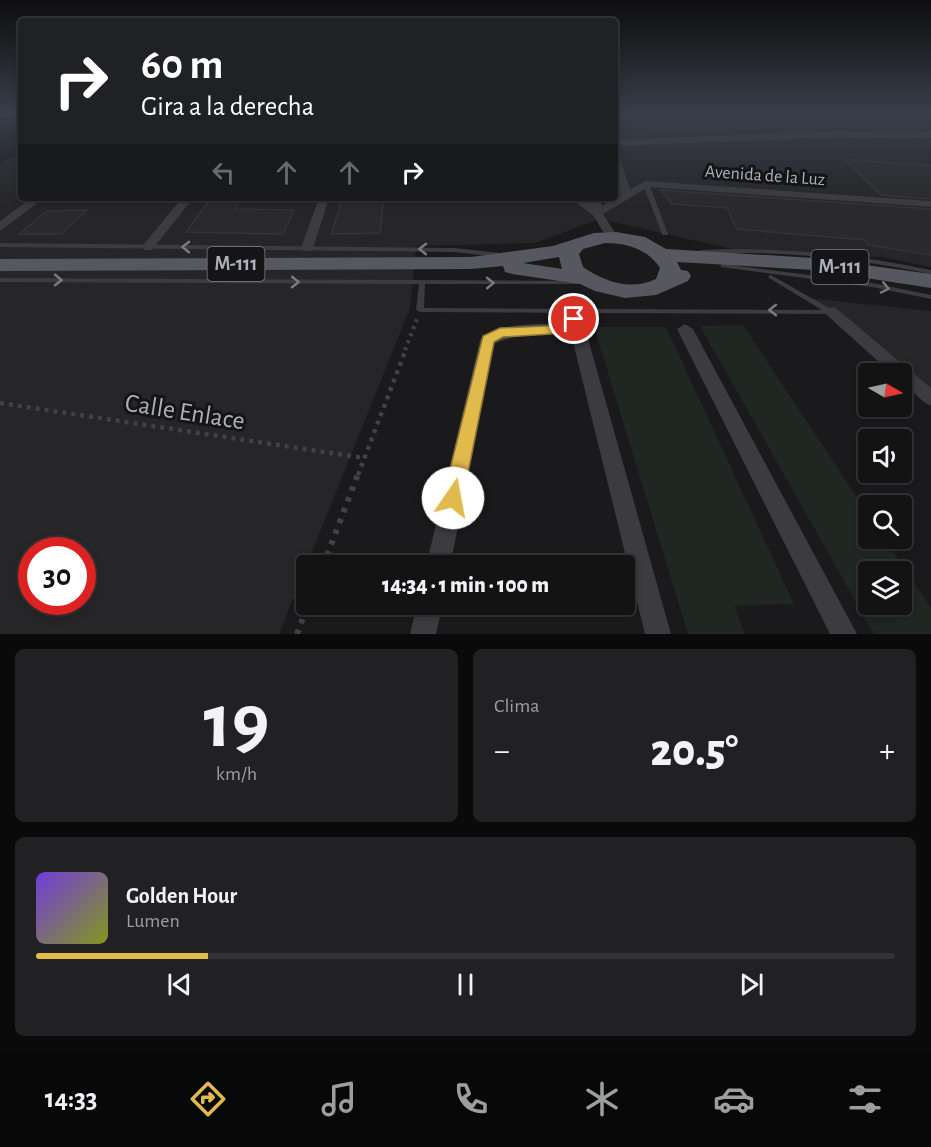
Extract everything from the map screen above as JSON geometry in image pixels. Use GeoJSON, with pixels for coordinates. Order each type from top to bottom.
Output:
{"type":"FeatureCollection","features":[{"type":"Feature","properties":{"kind":"main road","name":"M-111"},"geometry":{"type":"LineString","coordinates":[[0,265],[471,263],[523,258],[574,247],[596,238],[612,237],[756,267]]}},
{"type":"Feature","properties":{"kind":"main road"},"geometry":{"type":"LineString","coordinates":[[661,246],[671,268],[667,280]]}},
{"type":"Feature","properties":{"kind":"main road"},"geometry":{"type":"LineString","coordinates":[[574,247],[569,254],[569,262],[573,270],[588,281]]}},
{"type":"Feature","properties":{"kind":"main road","name":"M-111"},"geometry":{"type":"LineString","coordinates":[[471,263],[588,281],[625,291],[658,287],[667,280],[723,266],[844,268],[931,281]]}},
{"type":"Feature","properties":{"kind":"street"},"geometry":{"type":"LineString","coordinates":[[618,168],[627,195]]}},
{"type":"Feature","properties":{"kind":"street"},"geometry":{"type":"LineString","coordinates":[[618,200],[646,184]]}},
{"type":"Feature","properties":{"kind":"street","name":"Avenida de la Luz"},"geometry":{"type":"LineString","coordinates":[[646,184],[931,204]]}},
{"type":"Feature","properties":{"kind":"street"},"geometry":{"type":"LineString","coordinates":[[0,227],[35,201]]}},
{"type":"Feature","properties":{"kind":"street"},"geometry":{"type":"LineString","coordinates":[[148,247],[186,201]]}},
{"type":"Feature","properties":{"kind":"street"},"geometry":{"type":"LineString","coordinates":[[307,248],[323,201]]}},
{"type":"Feature","properties":{"kind":"street"},"geometry":{"type":"LineString","coordinates":[[579,201],[597,213],[612,237]]}},
{"type":"Feature","properties":{"kind":"street"},"geometry":{"type":"LineString","coordinates":[[595,201],[597,213]]}},
{"type":"Feature","properties":{"kind":"street"},"geometry":{"type":"LineString","coordinates":[[597,213],[617,201]]}},
{"type":"Feature","properties":{"kind":"street"},"geometry":{"type":"LineString","coordinates":[[832,312],[931,398]]}},
{"type":"Feature","properties":{"kind":"street"},"geometry":{"type":"LineString","coordinates":[[440,555],[488,340],[500,333],[575,319],[658,634]]}},
{"type":"Feature","properties":{"kind":"street"},"geometry":{"type":"LineString","coordinates":[[685,330],[844,634]]}},
{"type":"Feature","properties":{"kind":"street"},"geometry":{"type":"LineString","coordinates":[[423,634],[427,615]]}},
{"type":"Feature","properties":{"kind":"lane"},"geometry":{"type":"LineString","coordinates":[[646,184],[661,246],[692,253],[779,249],[893,264],[931,272]]}},
{"type":"Feature","properties":{"kind":"lane"},"geometry":{"type":"LineString","coordinates":[[0,245],[454,250],[523,258]]}},
{"type":"Feature","properties":{"kind":"lane"},"geometry":{"type":"LineString","coordinates":[[756,267],[872,285],[931,297]]}},
{"type":"Feature","properties":{"kind":"lane"},"geometry":{"type":"LineString","coordinates":[[756,267],[792,286],[832,312]]}},
{"type":"Feature","properties":{"kind":"lane"},"geometry":{"type":"LineString","coordinates":[[0,280],[422,284],[588,281]]}},
{"type":"Feature","properties":{"kind":"lane"},"geometry":{"type":"LineString","coordinates":[[422,284],[420,310],[575,319],[832,312]]}},
{"type":"Feature","properties":{"kind":"path"},"geometry":{"type":"LineString","coordinates":[[327,555],[420,310]]}},
{"type":"Feature","properties":{"kind":"path","name":"Calle Enlace"},"geometry":{"type":"LineString","coordinates":[[0,403],[364,458]]}},
{"type":"Feature","properties":{"kind":"path"},"geometry":{"type":"LineString","coordinates":[[297,634],[304,615]]}},
{"type":"Feature","properties":{"kind":"shaded area"},"geometry":{"type":"Polygon","coordinates":[[[618,145],[931,145],[931,267],[882,257],[741,251],[600,219],[535,243],[416,246],[410,308],[311,555],[296,555],[296,592],[279,634],[0,634],[0,163],[18,154],[18,201],[618,201],[618,145]]]}},
{"type":"Feature","properties":{"kind":"shaded area"},"geometry":{"type":"Polygon","coordinates":[[[807,298],[931,311],[931,407],[912,391],[912,363],[881,363],[807,298]]]}},
{"type":"Feature","properties":{"kind":"shaded area"},"geometry":{"type":"Polygon","coordinates":[[[743,325],[858,499],[858,549],[892,549],[900,561],[858,561],[858,606],[700,326],[743,325]]]}},
{"type":"Feature","properties":{"kind":"shaded area"},"geometry":{"type":"Polygon","coordinates":[[[594,327],[666,327],[794,604],[734,606],[745,634],[688,634],[594,327]]]}},
{"type":"Feature","properties":{"kind":"shaded area"},"geometry":{"type":"Polygon","coordinates":[[[912,580],[931,608],[931,634],[874,634],[863,615],[912,615],[912,580]]]}},
{"type":"Feature","properties":{"kind":"building"},"geometry":{"type":"Polygon","coordinates":[[[846,160],[931,165],[931,199],[881,195],[846,160]]]}},
{"type":"Feature","properties":{"kind":"building"},"geometry":{"type":"Polygon","coordinates":[[[661,190],[931,209],[931,255],[868,245],[865,240],[737,229],[727,208],[672,204],[661,190]]]}},
{"type":"Feature","properties":{"kind":"building"},"geometry":{"type":"Polygon","coordinates":[[[209,201],[240,201],[235,209],[294,210],[283,234],[186,232],[209,201]]]}},
{"type":"Feature","properties":{"kind":"building"},"geometry":{"type":"Polygon","coordinates":[[[342,201],[384,201],[380,233],[331,234],[342,201]]]}},
{"type":"Feature","properties":{"kind":"building"},"geometry":{"type":"Polygon","coordinates":[[[87,210],[61,234],[19,234],[47,211],[87,210]]]}},
{"type":"Feature","properties":{"kind":"route"},"geometry":{"type":"LineString","coordinates":[[453,498],[488,340],[500,333],[533,329],[577,329],[574,319]]}}]}
